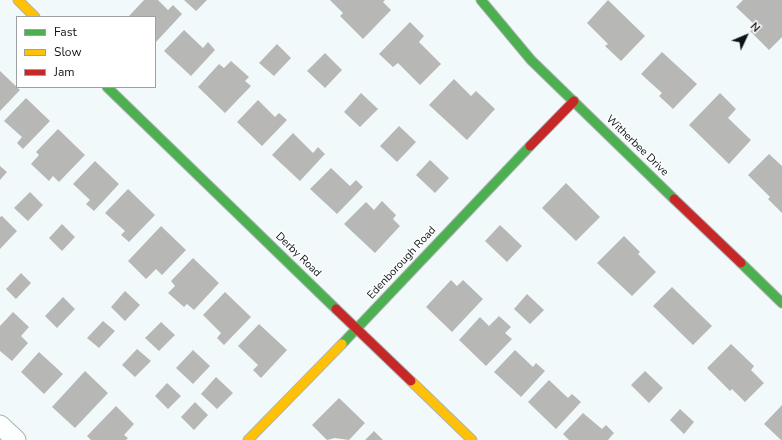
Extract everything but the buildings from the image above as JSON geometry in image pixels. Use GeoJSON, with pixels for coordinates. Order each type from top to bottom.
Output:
{"type":"FeatureCollection","features":[{"type":"Feature","properties":{"kind":"street"},"geometry":{"type":"LineString","coordinates":[[18,0],[34,16]]}},
{"type":"Feature","properties":{"kind":"street","name":"Witherbee Drive"},"geometry":{"type":"LineString","coordinates":[[480,0],[531,60],[782,303]]}},
{"type":"Feature","properties":{"kind":"street","name":"Derby Road"},"geometry":{"type":"LineString","coordinates":[[108,88],[472,440]]}},
{"type":"Feature","properties":{"kind":"street","name":"Edenborough Road"},"geometry":{"type":"LineString","coordinates":[[248,440],[468,210],[574,102]]}},
{"type":"Feature","properties":{"kind":"street"},"geometry":{"type":"LineString","coordinates":[[0,425],[16,440]]}},
{"type":"Feature","properties":{"kind":"traffic: fast"},"geometry":{"type":"LineString","coordinates":[[481,0],[531,60],[674,199]]}},
{"type":"Feature","properties":{"kind":"traffic: fast"},"geometry":{"type":"LineString","coordinates":[[108,88],[336,309]]}},
{"type":"Feature","properties":{"kind":"traffic: fast"},"geometry":{"type":"LineString","coordinates":[[342,344],[530,146]]}},
{"type":"Feature","properties":{"kind":"traffic: fast"},"geometry":{"type":"LineString","coordinates":[[741,263],[782,303]]}},
{"type":"Feature","properties":{"kind":"traffic: slow"},"geometry":{"type":"LineString","coordinates":[[18,0],[34,16]]}},
{"type":"Feature","properties":{"kind":"traffic: slow"},"geometry":{"type":"LineString","coordinates":[[248,440],[342,344]]}},
{"type":"Feature","properties":{"kind":"traffic: slow"},"geometry":{"type":"LineString","coordinates":[[411,381],[472,440]]}},
{"type":"Feature","properties":{"kind":"traffic: jam"},"geometry":{"type":"LineString","coordinates":[[530,146],[574,101]]}},
{"type":"Feature","properties":{"kind":"traffic: jam"},"geometry":{"type":"LineString","coordinates":[[674,199],[741,263]]}},
{"type":"Feature","properties":{"kind":"traffic: jam"},"geometry":{"type":"LineString","coordinates":[[336,309],[411,381]]}}]}
